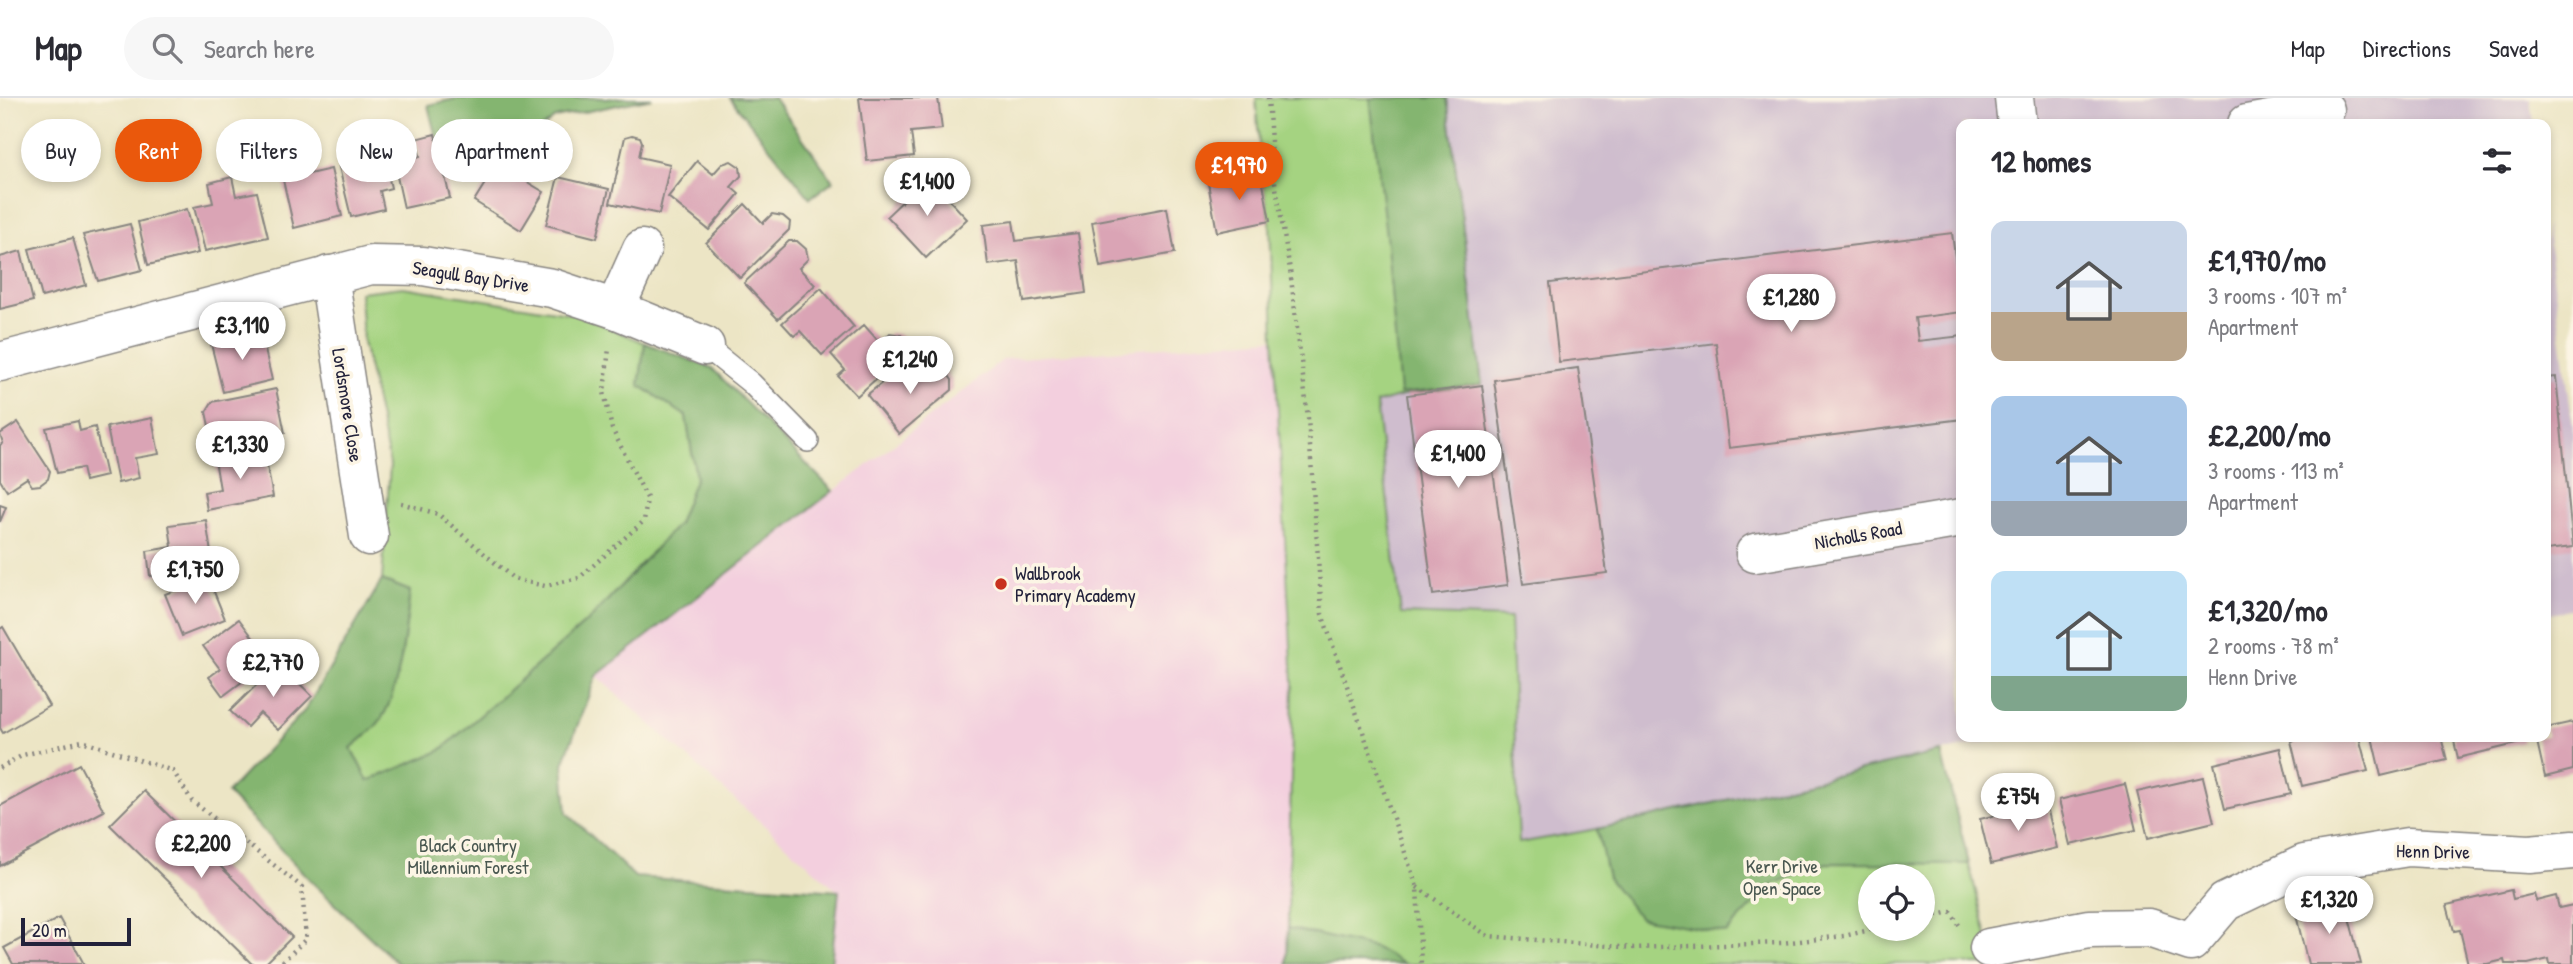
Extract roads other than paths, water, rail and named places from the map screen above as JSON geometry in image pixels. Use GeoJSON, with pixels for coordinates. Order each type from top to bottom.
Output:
{"type":"FeatureCollection","features":[{"type":"Feature","properties":{"kind":"street"},"geometry":{"type":"LineString","coordinates":[[2014,98],[2017,119]]}},
{"type":"Feature","properties":{"kind":"street"},"geometry":{"type":"LineString","coordinates":[[2275,119],[2325,110]]}},
{"type":"Feature","properties":{"kind":"street"},"geometry":{"type":"LineString","coordinates":[[615,309],[642,250]]}},
{"type":"Feature","properties":{"kind":"street","name":"Seagull Bay Drive"},"geometry":{"type":"LineString","coordinates":[[0,362],[371,265],[423,266],[552,288],[615,309],[705,346]]}},
{"type":"Feature","properties":{"kind":"street","name":"Lordsmore Close"},"geometry":{"type":"LineString","coordinates":[[328,275],[369,536]]}},
{"type":"Feature","properties":{"kind":"street","name":"Nicholls Road"},"geometry":{"type":"LineString","coordinates":[[1755,553],[1956,519]]}},
{"type":"Feature","properties":{"kind":"street","name":"Henn Drive"},"geometry":{"type":"LineString","coordinates":[[1990,948],[2089,929],[2149,928],[2200,953],[2225,902],[2304,864],[2408,847],[2529,854],[2573,850]]}},
{"type":"Feature","properties":{"kind":"lane"},"geometry":{"type":"LineString","coordinates":[[705,346],[751,383],[808,441]]}},
{"type":"Feature","properties":{"kind":"place","name":"Wallbrook Primary Academy"},"geometry":{"type":"Point","coordinates":[1001,584]}},
{"type":"Feature","properties":{"kind":"park label","name":"Black Country Millennium Forest"},"geometry":{"type":"Point","coordinates":[468,856]}},
{"type":"Feature","properties":{"kind":"park label","name":"Kerr Drive Open Space"},"geometry":{"type":"Point","coordinates":[1782,877]}}]}
